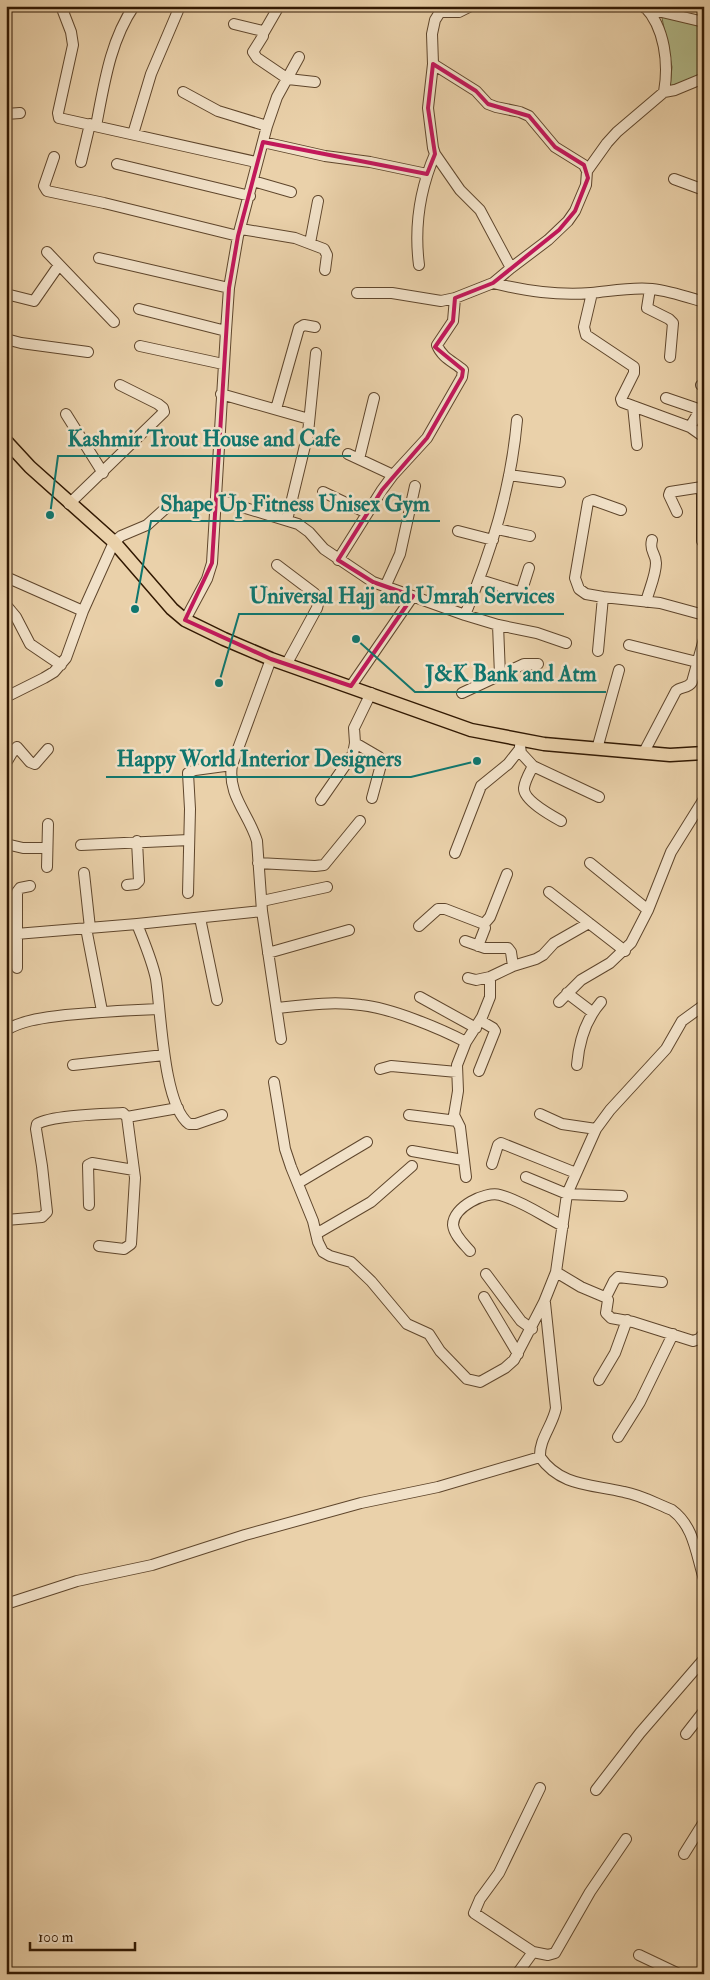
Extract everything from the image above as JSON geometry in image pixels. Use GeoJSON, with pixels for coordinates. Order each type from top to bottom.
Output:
{"type":"FeatureCollection","features":[{"type":"Feature","properties":{"kind":"main road"},"geometry":{"type":"LineString","coordinates":[[6,441],[69,504],[114,542],[172,610],[185,620],[224,640],[286,665],[352,686],[471,730],[521,745],[544,744],[670,755],[704,753]]}},
{"type":"Feature","properties":{"kind":"street"},"geometry":{"type":"LineString","coordinates":[[61,6],[71,32],[73,45],[58,116],[62,119],[256,162]]}},
{"type":"Feature","properties":{"kind":"street"},"geometry":{"type":"LineString","coordinates":[[80,162],[93,125],[114,45],[127,16],[134,6]]}},
{"type":"Feature","properties":{"kind":"street"},"geometry":{"type":"LineString","coordinates":[[134,134],[151,74],[180,6]]}},
{"type":"Feature","properties":{"kind":"street"},"geometry":{"type":"LineString","coordinates":[[279,6],[253,54],[286,78],[315,82]]}},
{"type":"Feature","properties":{"kind":"street"},"geometry":{"type":"LineString","coordinates":[[471,6],[459,12],[436,10],[432,34],[433,64],[428,108],[435,154],[463,194],[480,210],[510,268]]}},
{"type":"Feature","properties":{"kind":"street"},"geometry":{"type":"LineString","coordinates":[[644,7],[704,22]]}},
{"type":"Feature","properties":{"kind":"street"},"geometry":{"type":"LineString","coordinates":[[644,7],[652,15],[660,32],[666,72],[664,92]]}},
{"type":"Feature","properties":{"kind":"street"},"geometry":{"type":"LineString","coordinates":[[234,24],[264,32]]}},
{"type":"Feature","properties":{"kind":"street"},"geometry":{"type":"LineString","coordinates":[[185,620],[207,579],[212,563],[229,288],[239,233],[250,196],[256,162],[267,126],[286,78],[299,57]]}},
{"type":"Feature","properties":{"kind":"street"},"geometry":{"type":"LineString","coordinates":[[433,64],[476,91],[488,104],[530,116],[555,147],[580,162],[587,171]]}},
{"type":"Feature","properties":{"kind":"street"},"geometry":{"type":"LineString","coordinates":[[358,293],[392,293],[433,300],[456,298],[493,283],[548,240],[568,221],[575,211],[586,185],[587,171],[617,132],[664,92],[704,78]]}},
{"type":"Feature","properties":{"kind":"street"},"geometry":{"type":"LineString","coordinates":[[183,92],[218,111],[267,126]]}},
{"type":"Feature","properties":{"kind":"street"},"geometry":{"type":"LineString","coordinates":[[6,114],[20,113]]}},
{"type":"Feature","properties":{"kind":"street"},"geometry":{"type":"LineString","coordinates":[[262,142],[325,156],[370,162],[427,174]]}},
{"type":"Feature","properties":{"kind":"street"},"geometry":{"type":"LineString","coordinates":[[419,265],[417,249],[419,208],[427,174],[435,154]]}},
{"type":"Feature","properties":{"kind":"street"},"geometry":{"type":"LineString","coordinates":[[54,157],[44,186],[47,191],[239,233],[295,238],[326,251],[325,270]]}},
{"type":"Feature","properties":{"kind":"street"},"geometry":{"type":"LineString","coordinates":[[117,164],[250,196]]}},
{"type":"Feature","properties":{"kind":"street"},"geometry":{"type":"LineString","coordinates":[[674,179],[704,190]]}},
{"type":"Feature","properties":{"kind":"street"},"geometry":{"type":"LineString","coordinates":[[253,181],[291,192]]}},
{"type":"Feature","properties":{"kind":"street"},"geometry":{"type":"LineString","coordinates":[[310,243],[318,201]]}},
{"type":"Feature","properties":{"kind":"street"},"geometry":{"type":"LineString","coordinates":[[47,252],[114,322]]}},
{"type":"Feature","properties":{"kind":"street"},"geometry":{"type":"LineString","coordinates":[[99,258],[229,288]]}},
{"type":"Feature","properties":{"kind":"street"},"geometry":{"type":"LineString","coordinates":[[6,294],[34,301],[59,265]]}},
{"type":"Feature","properties":{"kind":"street"},"geometry":{"type":"LineString","coordinates":[[493,283],[539,293],[592,293],[618,289],[650,289],[704,302]]}},
{"type":"Feature","properties":{"kind":"street"},"geometry":{"type":"LineString","coordinates":[[650,289],[646,308],[669,319],[674,326],[670,357]]}},
{"type":"Feature","properties":{"kind":"street"},"geometry":{"type":"LineString","coordinates":[[592,293],[584,327],[587,337],[634,367],[634,373],[621,399],[624,404],[690,427],[704,437]]}},
{"type":"Feature","properties":{"kind":"street"},"geometry":{"type":"LineString","coordinates":[[338,560],[393,475],[427,438],[462,377],[463,370],[446,358],[439,351],[437,345],[453,321],[456,298]]}},
{"type":"Feature","properties":{"kind":"street"},"geometry":{"type":"LineString","coordinates":[[139,309],[226,331]]}},
{"type":"Feature","properties":{"kind":"street"},"geometry":{"type":"LineString","coordinates":[[276,409],[299,328],[302,325],[315,327]]}},
{"type":"Feature","properties":{"kind":"street"},"geometry":{"type":"LineString","coordinates":[[6,339],[88,352]]}},
{"type":"Feature","properties":{"kind":"street"},"geometry":{"type":"LineString","coordinates":[[140,346],[223,364]]}},
{"type":"Feature","properties":{"kind":"street"},"geometry":{"type":"LineString","coordinates":[[287,520],[305,450],[316,353]]}},
{"type":"Feature","properties":{"kind":"street"},"geometry":{"type":"LineString","coordinates":[[69,504],[164,412],[158,404],[120,385]]}},
{"type":"Feature","properties":{"kind":"street"},"geometry":{"type":"LineString","coordinates":[[221,394],[310,418]]}},
{"type":"Feature","properties":{"kind":"street"},"geometry":{"type":"LineString","coordinates":[[359,459],[374,398]]}},
{"type":"Feature","properties":{"kind":"street"},"geometry":{"type":"LineString","coordinates":[[666,398],[702,411],[690,427]]}},
{"type":"Feature","properties":{"kind":"street"},"geometry":{"type":"LineString","coordinates":[[633,406],[637,445]]}},
{"type":"Feature","properties":{"kind":"street"},"geometry":{"type":"LineString","coordinates":[[66,414],[103,473]]}},
{"type":"Feature","properties":{"kind":"street"},"geometry":{"type":"LineString","coordinates":[[466,615],[498,529],[509,475],[517,420]]}},
{"type":"Feature","properties":{"kind":"street"},"geometry":{"type":"LineString","coordinates":[[348,454],[393,475]]}},
{"type":"Feature","properties":{"kind":"street"},"geometry":{"type":"LineString","coordinates":[[509,475],[560,482]]}},
{"type":"Feature","properties":{"kind":"street"},"geometry":{"type":"LineString","coordinates":[[385,587],[400,554],[415,486]]}},
{"type":"Feature","properties":{"kind":"street"},"geometry":{"type":"LineString","coordinates":[[677,512],[669,495],[670,492],[702,487],[702,541],[704,544]]}},
{"type":"Feature","properties":{"kind":"street"},"geometry":{"type":"LineString","coordinates":[[323,492],[367,513]]}},
{"type":"Feature","properties":{"kind":"street"},"geometry":{"type":"LineString","coordinates":[[216,499],[287,520],[304,528],[324,549],[338,560],[373,582],[385,587],[498,625],[532,631],[566,643]]}},
{"type":"Feature","properties":{"kind":"street"},"geometry":{"type":"LineString","coordinates":[[621,510],[591,500],[588,502],[575,578],[576,584],[582,592],[603,597],[670,605],[704,615]]}},
{"type":"Feature","properties":{"kind":"street"},"geometry":{"type":"LineString","coordinates":[[6,698],[30,687],[61,665],[70,650],[83,611],[114,542],[121,536],[147,526],[167,507]]}},
{"type":"Feature","properties":{"kind":"street"},"geometry":{"type":"LineString","coordinates":[[498,529],[530,536]]}},
{"type":"Feature","properties":{"kind":"street"},"geometry":{"type":"LineString","coordinates":[[458,531],[493,540]]}},
{"type":"Feature","properties":{"kind":"street"},"geometry":{"type":"LineString","coordinates":[[646,602],[656,566],[656,560],[650,547],[652,540]]}},
{"type":"Feature","properties":{"kind":"street"},"geometry":{"type":"LineString","coordinates":[[277,565],[314,593],[319,600],[317,608],[286,665]]}},
{"type":"Feature","properties":{"kind":"street"},"geometry":{"type":"LineString","coordinates":[[480,580],[519,592],[522,590],[529,568]]}},
{"type":"Feature","properties":{"kind":"street"},"geometry":{"type":"LineString","coordinates":[[6,577],[83,611]]}},
{"type":"Feature","properties":{"kind":"street"},"geometry":{"type":"LineString","coordinates":[[352,686],[413,596]]}},
{"type":"Feature","properties":{"kind":"street"},"geometry":{"type":"LineString","coordinates":[[598,651],[603,597]]}},
{"type":"Feature","properties":{"kind":"street"},"geometry":{"type":"LineString","coordinates":[[6,604],[16,617],[30,644],[61,665]]}},
{"type":"Feature","properties":{"kind":"street"},"geometry":{"type":"LineString","coordinates":[[498,625],[500,675]]}},
{"type":"Feature","properties":{"kind":"street"},"geometry":{"type":"LineString","coordinates":[[644,752],[676,691],[679,688],[689,686],[692,682],[704,639]]}},
{"type":"Feature","properties":{"kind":"street"},"geometry":{"type":"LineString","coordinates":[[630,645],[697,662]]}},
{"type":"Feature","properties":{"kind":"street"},"geometry":{"type":"LineString","coordinates":[[270,659],[232,765],[232,788],[254,831],[257,841],[262,906],[281,1039]]}},
{"type":"Feature","properties":{"kind":"street"},"geometry":{"type":"LineString","coordinates":[[462,693],[524,664],[538,664]]}},
{"type":"Feature","properties":{"kind":"street"},"geometry":{"type":"LineString","coordinates":[[596,749],[618,670]]}},
{"type":"Feature","properties":{"kind":"street"},"geometry":{"type":"LineString","coordinates":[[321,800],[353,754],[355,743],[354,728],[371,693]]}},
{"type":"Feature","properties":{"kind":"street"},"geometry":{"type":"LineString","coordinates":[[355,743],[380,757],[382,761],[372,798]]}},
{"type":"Feature","properties":{"kind":"street"},"geometry":{"type":"LineString","coordinates":[[521,745],[524,758],[533,766],[600,797]]}},
{"type":"Feature","properties":{"kind":"street"},"geometry":{"type":"LineString","coordinates":[[455,853],[481,786],[508,764],[521,745]]}},
{"type":"Feature","properties":{"kind":"street"},"geometry":{"type":"LineString","coordinates":[[6,763],[18,747],[30,762],[35,764],[48,749]]}},
{"type":"Feature","properties":{"kind":"street"},"geometry":{"type":"LineString","coordinates":[[188,893],[188,773],[195,770],[232,765]]}},
{"type":"Feature","properties":{"kind":"street"},"geometry":{"type":"LineString","coordinates":[[533,766],[524,787],[524,792],[543,811],[561,821]]}},
{"type":"Feature","properties":{"kind":"street"},"geometry":{"type":"LineString","coordinates":[[559,1002],[581,980],[610,963],[625,951],[637,934],[671,852],[704,799]]}},
{"type":"Feature","properties":{"kind":"street"},"geometry":{"type":"LineString","coordinates":[[258,863],[315,866],[324,864],[360,821]]}},
{"type":"Feature","properties":{"kind":"street"},"geometry":{"type":"LineString","coordinates":[[47,867],[48,824]]}},
{"type":"Feature","properties":{"kind":"street"},"geometry":{"type":"LineString","coordinates":[[81,845],[189,840]]}},
{"type":"Feature","properties":{"kind":"street"},"geometry":{"type":"LineString","coordinates":[[126,885],[136,884],[140,881],[137,841]]}},
{"type":"Feature","properties":{"kind":"street"},"geometry":{"type":"LineString","coordinates":[[6,844],[22,848],[47,848]]}},
{"type":"Feature","properties":{"kind":"street"},"geometry":{"type":"LineString","coordinates":[[590,863],[648,910]]}},
{"type":"Feature","properties":{"kind":"street"},"geometry":{"type":"LineString","coordinates":[[84,873],[88,928],[102,1011]]}},
{"type":"Feature","properties":{"kind":"street"},"geometry":{"type":"LineString","coordinates":[[478,946],[485,928],[484,924],[490,916],[507,874]]}},
{"type":"Feature","properties":{"kind":"street"},"geometry":{"type":"LineString","coordinates":[[17,968],[17,892],[20,888],[30,886]]}},
{"type":"Feature","properties":{"kind":"street"},"geometry":{"type":"LineString","coordinates":[[16,934],[200,918],[262,906],[327,887]]}},
{"type":"Feature","properties":{"kind":"street"},"geometry":{"type":"LineString","coordinates":[[549,892],[625,951]]}},
{"type":"Feature","properties":{"kind":"street"},"geometry":{"type":"LineString","coordinates":[[419,926],[434,911],[441,908],[484,924]]}},
{"type":"Feature","properties":{"kind":"street"},"geometry":{"type":"LineString","coordinates":[[200,918],[217,1000]]}},
{"type":"Feature","properties":{"kind":"street"},"geometry":{"type":"LineString","coordinates":[[468,978],[476,980],[490,977],[512,966],[541,957],[550,946],[589,923]]}},
{"type":"Feature","properties":{"kind":"street"},"geometry":{"type":"LineString","coordinates":[[137,924],[153,967],[163,1032],[164,1054],[178,1108],[189,1124],[196,1124],[222,1115]]}},
{"type":"Feature","properties":{"kind":"street"},"geometry":{"type":"LineString","coordinates":[[268,953],[349,930]]}},
{"type":"Feature","properties":{"kind":"street"},"geometry":{"type":"LineString","coordinates":[[465,941],[490,949],[508,948],[511,952],[512,966]]}},
{"type":"Feature","properties":{"kind":"street"},"geometry":{"type":"LineString","coordinates":[[466,1178],[461,1131],[454,1115],[458,1091],[457,1072],[466,1042],[478,1024],[490,997],[490,977]]}},
{"type":"Feature","properties":{"kind":"street"},"geometry":{"type":"LineString","coordinates":[[567,993],[592,1012]]}},
{"type":"Feature","properties":{"kind":"street"},"geometry":{"type":"LineString","coordinates":[[420,997],[478,1024],[493,1028],[495,1031],[479,1071]]}},
{"type":"Feature","properties":{"kind":"street"},"geometry":{"type":"LineString","coordinates":[[577,1065],[581,1038],[592,1012],[600,1002]]}},
{"type":"Feature","properties":{"kind":"street"},"geometry":{"type":"LineString","coordinates":[[276,1008],[342,1004],[362,1005],[422,1023],[466,1042]]}},
{"type":"Feature","properties":{"kind":"street"},"geometry":{"type":"LineString","coordinates":[[274,1082],[291,1168],[298,1183],[319,1246],[323,1252],[351,1262],[372,1281],[406,1324],[432,1336],[440,1351],[471,1381],[480,1382],[505,1368],[518,1354],[532,1329],[556,1272],[567,1194],[596,1129],[610,1110],[666,1049],[682,1021],[704,1005]]}},
{"type":"Feature","properties":{"kind":"street"},"geometry":{"type":"LineString","coordinates":[[6,1030],[17,1024],[35,1019],[102,1011],[159,1009]]}},
{"type":"Feature","properties":{"kind":"street"},"geometry":{"type":"LineString","coordinates":[[73,1065],[164,1054]]}},
{"type":"Feature","properties":{"kind":"street"},"geometry":{"type":"LineString","coordinates":[[380,1069],[391,1066],[457,1072]]}},
{"type":"Feature","properties":{"kind":"street"},"geometry":{"type":"LineString","coordinates":[[127,1117],[178,1108]]}},
{"type":"Feature","properties":{"kind":"street"},"geometry":{"type":"LineString","coordinates":[[6,1220],[42,1217],[47,1212],[36,1129],[39,1122],[98,1114],[123,1113],[127,1117],[134,1170],[130,1246],[124,1249],[99,1246]]}},
{"type":"Feature","properties":{"kind":"street"},"geometry":{"type":"LineString","coordinates":[[540,1114],[562,1124],[596,1129]]}},
{"type":"Feature","properties":{"kind":"street"},"geometry":{"type":"LineString","coordinates":[[409,1115],[457,1121]]}},
{"type":"Feature","properties":{"kind":"street"},"geometry":{"type":"LineString","coordinates":[[298,1183],[367,1142]]}},
{"type":"Feature","properties":{"kind":"street"},"geometry":{"type":"LineString","coordinates":[[492,1164],[498,1144],[501,1143],[576,1173]]}},
{"type":"Feature","properties":{"kind":"street"},"geometry":{"type":"LineString","coordinates":[[412,1151],[463,1160]]}},
{"type":"Feature","properties":{"kind":"street"},"geometry":{"type":"LineString","coordinates":[[89,1205],[88,1165],[92,1163],[134,1170]]}},
{"type":"Feature","properties":{"kind":"street"},"geometry":{"type":"LineString","coordinates":[[316,1234],[371,1202],[412,1166]]}},
{"type":"Feature","properties":{"kind":"street"},"geometry":{"type":"LineString","coordinates":[[526,1177],[567,1194],[622,1196]]}},
{"type":"Feature","properties":{"kind":"street"},"geometry":{"type":"LineString","coordinates":[[470,1251],[457,1236],[453,1227],[454,1222],[461,1209],[490,1193],[508,1198],[563,1226]]}},
{"type":"Feature","properties":{"kind":"street"},"geometry":{"type":"LineString","coordinates":[[556,1272],[581,1287],[606,1297]]}},
{"type":"Feature","properties":{"kind":"street"},"geometry":{"type":"LineString","coordinates":[[486,1274],[522,1322],[532,1329]]}},
{"type":"Feature","properties":{"kind":"street"},"geometry":{"type":"LineString","coordinates":[[662,1282],[618,1278],[614,1281],[606,1297],[608,1300],[607,1316],[627,1320],[693,1341],[699,1339],[704,1333]]}},
{"type":"Feature","properties":{"kind":"street"},"geometry":{"type":"LineString","coordinates":[[484,1297],[518,1354]]}},
{"type":"Feature","properties":{"kind":"street"},"geometry":{"type":"LineString","coordinates":[[544,1302],[556,1408],[541,1446],[540,1456],[550,1468],[566,1480],[586,1486],[625,1492],[672,1510],[689,1528],[704,1579]]}},
{"type":"Feature","properties":{"kind":"street"},"geometry":{"type":"LineString","coordinates":[[599,1380],[615,1352],[627,1320]]}},
{"type":"Feature","properties":{"kind":"street"},"geometry":{"type":"LineString","coordinates":[[618,1437],[640,1402],[673,1334]]}},
{"type":"Feature","properties":{"kind":"street"},"geometry":{"type":"LineString","coordinates":[[6,1604],[77,1581],[152,1565],[245,1535],[361,1503],[438,1487],[540,1456]]}},
{"type":"Feature","properties":{"kind":"street"},"geometry":{"type":"LineString","coordinates":[[596,1790],[640,1733],[704,1659]]}},
{"type":"Feature","properties":{"kind":"street"},"geometry":{"type":"LineString","coordinates":[[686,1734],[704,1711]]}},
{"type":"Feature","properties":{"kind":"street"},"geometry":{"type":"LineString","coordinates":[[540,1788],[499,1873],[480,1899],[474,1913],[533,1952],[548,1955],[555,1952],[590,1892],[626,1839]]}},
{"type":"Feature","properties":{"kind":"street"},"geometry":{"type":"LineString","coordinates":[[684,1854],[704,1822]]}},
{"type":"Feature","properties":{"kind":"street"},"geometry":{"type":"LineString","coordinates":[[517,1974],[533,1952]]}},
{"type":"Feature","properties":{"kind":"street"},"geometry":{"type":"LineString","coordinates":[[639,1955],[679,1974]]}},
{"type":"Feature","properties":{"kind":"highlighted area"},"geometry":{"type":"Polygon","coordinates":[[[433,64],[476,91],[488,104],[529,116],[555,147],[584,165],[588,178],[575,211],[559,230],[493,283],[455,298],[453,321],[435,347],[463,370],[462,377],[427,438],[382,490],[338,560],[373,582],[413,596],[351,686],[271,659],[185,620],[212,563],[229,288],[238,236],[263,142],[427,174],[435,154],[428,108],[433,64]]]}},
{"type":"Feature","properties":{"kind":"green space"},"geometry":{"type":"Polygon","coordinates":[[[661,13],[704,27],[704,75],[670,86],[672,67],[661,13]]]}},
{"type":"Feature","properties":{"kind":"place","name":"Kashmir Trout House and Cafe"},"geometry":{"type":"Point","coordinates":[50,515]}},
{"type":"Feature","properties":{"kind":"place","name":"Shape Up Fitness Unisex Gym"},"geometry":{"type":"Point","coordinates":[135,609]}},
{"type":"Feature","properties":{"kind":"place","name":"J&K Bank and Atm"},"geometry":{"type":"Point","coordinates":[356,639]}},
{"type":"Feature","properties":{"kind":"place","name":"Universal Hajj and Umrah Services"},"geometry":{"type":"Point","coordinates":[219,683]}},
{"type":"Feature","properties":{"kind":"place","name":"Happy World Interior Designers"},"geometry":{"type":"Point","coordinates":[477,761]}}]}
